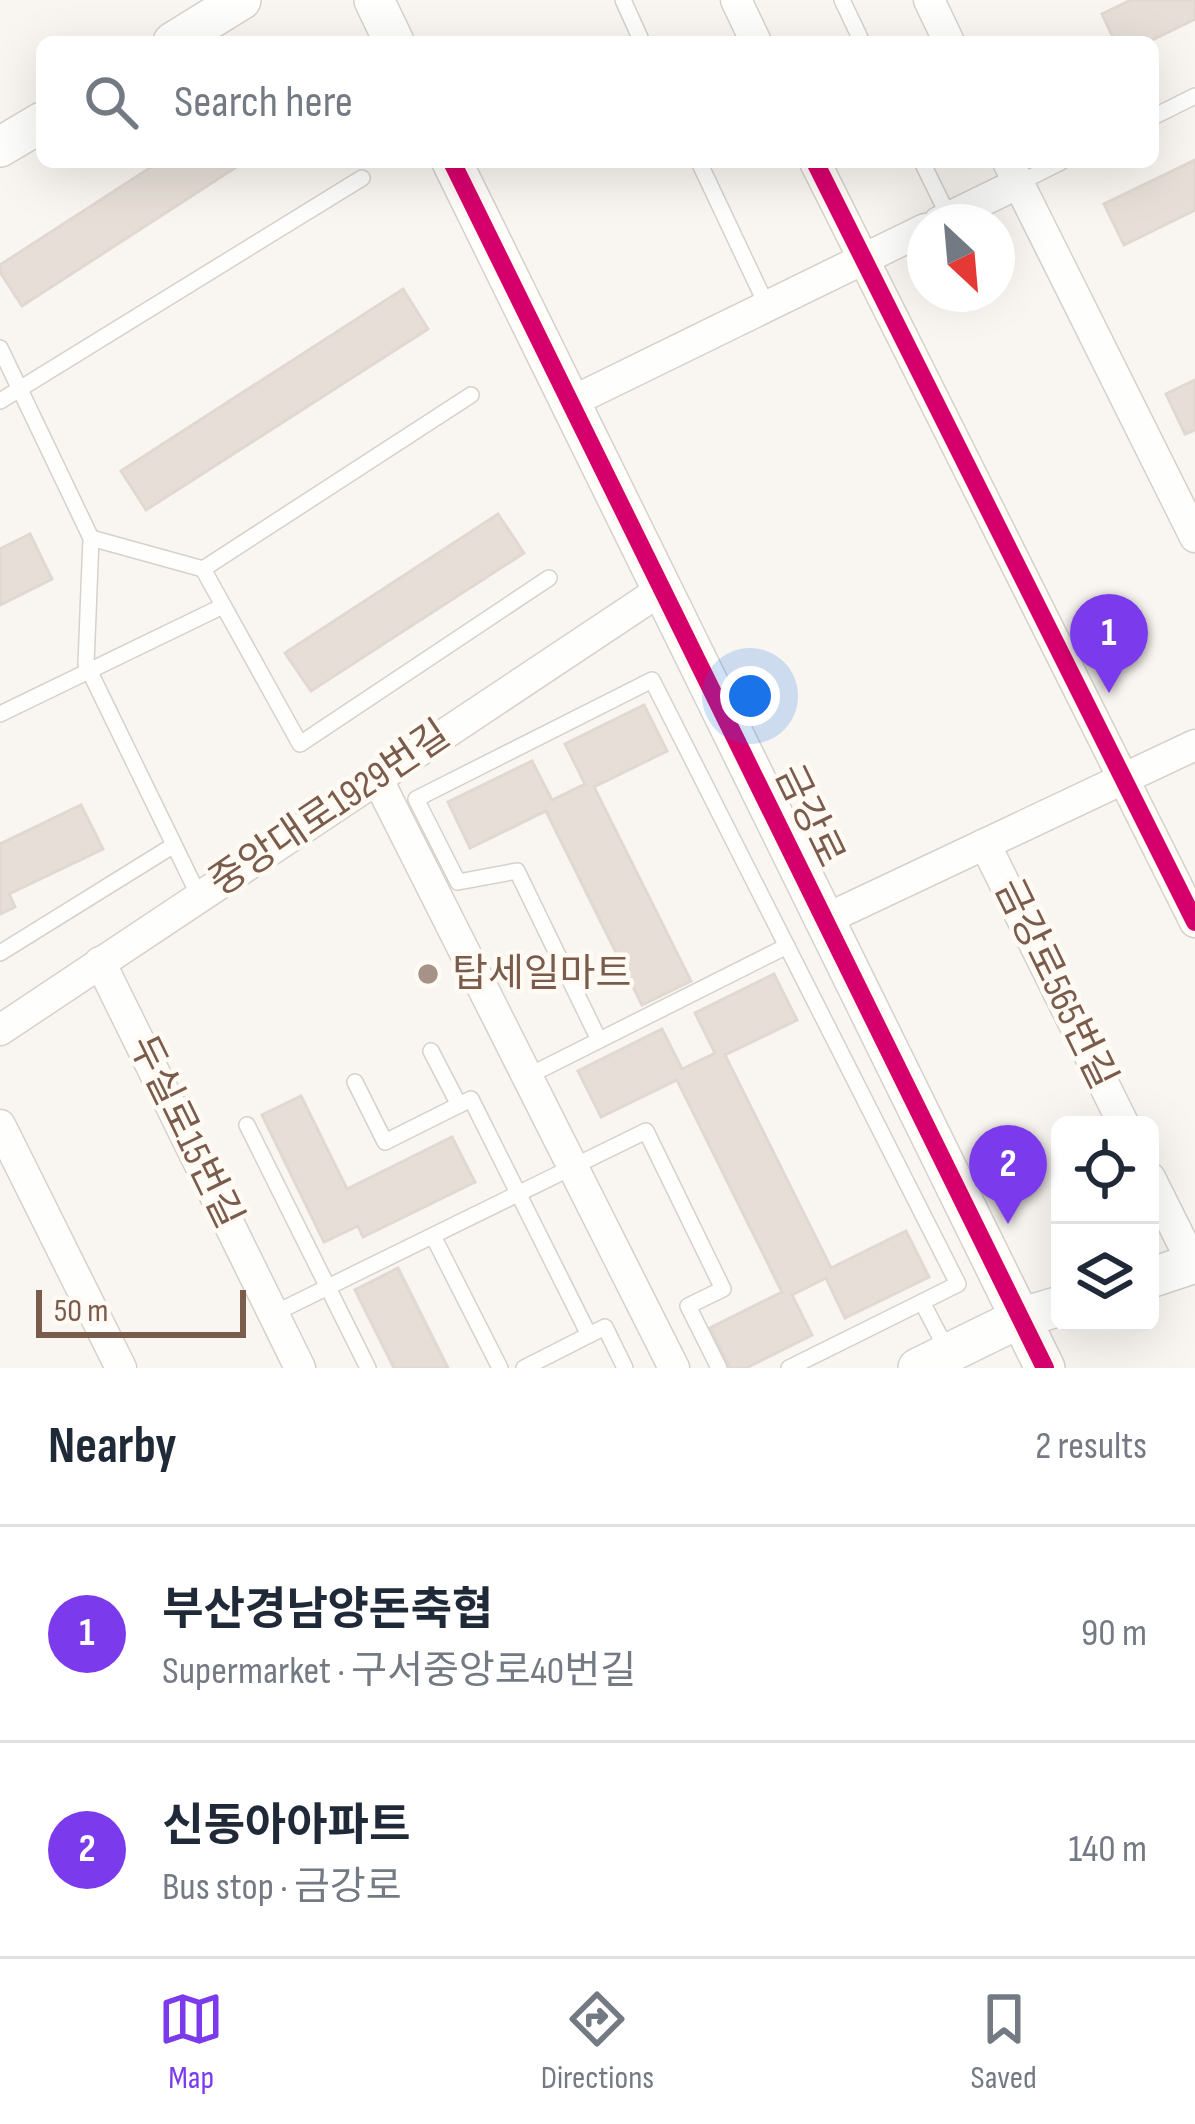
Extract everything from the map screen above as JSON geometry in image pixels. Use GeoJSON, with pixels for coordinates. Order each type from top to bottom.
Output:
{"type":"FeatureCollection","features":[{"type":"Feature","properties":{"kind":"street"},"geometry":{"type":"LineString","coordinates":[[182,36],[241,0]]}},
{"type":"Feature","properties":{"kind":"street"},"geometry":{"type":"LineString","coordinates":[[374,0],[391,36]]}},
{"type":"Feature","properties":{"kind":"street"},"geometry":{"type":"LineString","coordinates":[[736,0],[753,36]]}},
{"type":"Feature","properties":{"kind":"street"},"geometry":{"type":"LineString","coordinates":[[929,0],[947,36]]}},
{"type":"Feature","properties":{"kind":"street"},"geometry":{"type":"LineString","coordinates":[[0,147],[36,126]]}},
{"type":"Feature","properties":{"kind":"street","name":"금강로"},"geometry":{"type":"LineString","coordinates":[[455,168],[1045,1368]]}},
{"type":"Feature","properties":{"kind":"street"},"geometry":{"type":"LineString","coordinates":[[818,168],[1195,922]]}},
{"type":"Feature","properties":{"kind":"street"},"geometry":{"type":"LineString","coordinates":[[965,204],[1013,172],[1195,537]]}},
{"type":"Feature","properties":{"kind":"street"},"geometry":{"type":"LineString","coordinates":[[569,403],[907,238]]}},
{"type":"Feature","properties":{"kind":"street","name":"중앙대로1929번길"},"geometry":{"type":"LineString","coordinates":[[0,1030],[661,590]]}},
{"type":"Feature","properties":{"kind":"street"},"geometry":{"type":"LineString","coordinates":[[824,920],[1195,745]]}},
{"type":"Feature","properties":{"kind":"street"},"geometry":{"type":"LineString","coordinates":[[377,778],[674,1368]]}},
{"type":"Feature","properties":{"kind":"street","name":"금강로565번길"},"geometry":{"type":"LineString","coordinates":[[985,844],[1120,1116]]}},
{"type":"Feature","properties":{"kind":"street","name":"두실로15번길"},"geometry":{"type":"LineString","coordinates":[[100,962],[300,1368]]}},
{"type":"Feature","properties":{"kind":"street"},"geometry":{"type":"LineString","coordinates":[[0,1125],[121,1368]]}},
{"type":"Feature","properties":{"kind":"street"},"geometry":{"type":"LineString","coordinates":[[1159,1196],[1194,1264],[1159,1274]]}},
{"type":"Feature","properties":{"kind":"street"},"geometry":{"type":"LineString","coordinates":[[933,1361],[1020,1318],[1051,1309]]}},
{"type":"Feature","properties":{"kind":"lane"},"geometry":{"type":"LineString","coordinates":[[622,0],[639,36]]}},
{"type":"Feature","properties":{"kind":"lane"},"geometry":{"type":"LineString","coordinates":[[842,0],[859,36]]}},
{"type":"Feature","properties":{"kind":"lane"},"geometry":{"type":"LineString","coordinates":[[1159,114],[1195,96]]}},
{"type":"Feature","properties":{"kind":"lane"},"geometry":{"type":"LineString","coordinates":[[702,168],[767,306]]}},
{"type":"Feature","properties":{"kind":"lane"},"geometry":{"type":"LineString","coordinates":[[924,168],[933,204]]}},
{"type":"Feature","properties":{"kind":"lane"},"geometry":{"type":"LineString","coordinates":[[0,401],[362,178]]}},
{"type":"Feature","properties":{"kind":"lane"},"geometry":{"type":"LineString","coordinates":[[0,348],[91,538],[86,664],[199,896]]}},
{"type":"Feature","properties":{"kind":"lane"},"geometry":{"type":"LineString","coordinates":[[203,569],[471,395]]}},
{"type":"Feature","properties":{"kind":"lane"},"geometry":{"type":"LineString","coordinates":[[91,538],[203,569],[300,744],[549,578]]}},
{"type":"Feature","properties":{"kind":"lane"},"geometry":{"type":"LineString","coordinates":[[0,714],[224,606]]}},
{"type":"Feature","properties":{"kind":"lane"},"geometry":{"type":"LineString","coordinates":[[599,1040],[517,871],[458,882],[416,799],[652,680],[958,1284],[788,1368]]}},
{"type":"Feature","properties":{"kind":"lane"},"geometry":{"type":"LineString","coordinates":[[0,953],[174,845]]}},
{"type":"Feature","properties":{"kind":"lane"},"geometry":{"type":"LineString","coordinates":[[527,1076],[787,946]]}},
{"type":"Feature","properties":{"kind":"lane"},"geometry":{"type":"LineString","coordinates":[[431,1051],[458,1106]]}},
{"type":"Feature","properties":{"kind":"lane"},"geometry":{"type":"LineString","coordinates":[[355,1082],[385,1142],[471,1099],[590,1335]]}},
{"type":"Feature","properties":{"kind":"lane"},"geometry":{"type":"LineString","coordinates":[[247,1125],[368,1368]]}},
{"type":"Feature","properties":{"kind":"lane"},"geometry":{"type":"LineString","coordinates":[[273,1314],[646,1131],[723,1289],[688,1306],[718,1368]]}},
{"type":"Feature","properties":{"kind":"lane"},"geometry":{"type":"LineString","coordinates":[[433,1236],[500,1368]]}},
{"type":"Feature","properties":{"kind":"lane"},"geometry":{"type":"LineString","coordinates":[[922,1302],[933,1361]]}},
{"type":"Feature","properties":{"kind":"lane"},"geometry":{"type":"LineString","coordinates":[[524,1368],[605,1327],[625,1368]]}},
{"type":"Feature","properties":{"kind":"building"},"geometry":{"type":"Polygon","coordinates":[[[1131,0],[1195,0],[1195,19],[1159,37],[1112,36],[1102,14],[1131,0]]]}},
{"type":"Feature","properties":{"kind":"building"},"geometry":{"type":"Polygon","coordinates":[[[1195,160],[1195,210],[1124,245],[1104,204],[1195,160]]]}},
{"type":"Feature","properties":{"kind":"building"},"geometry":{"type":"Polygon","coordinates":[[[150,168],[235,168],[22,306],[0,265],[150,168]]]}},
{"type":"Feature","properties":{"kind":"building"},"geometry":{"type":"Polygon","coordinates":[[[403,289],[428,329],[146,510],[121,471],[403,289]]]}},
{"type":"Feature","properties":{"kind":"building"},"geometry":{"type":"Polygon","coordinates":[[[1195,380],[1195,430],[1185,434],[1166,394],[1195,380]]]}},
{"type":"Feature","properties":{"kind":"building"},"geometry":{"type":"Polygon","coordinates":[[[498,514],[524,553],[311,691],[285,653],[498,514]]]}},
{"type":"Feature","properties":{"kind":"building"},"geometry":{"type":"Polygon","coordinates":[[[30,534],[52,579],[0,605],[0,549],[30,534]]]}},
{"type":"Feature","properties":{"kind":"building"},"geometry":{"type":"Polygon","coordinates":[[[644,705],[667,751],[594,787],[691,981],[642,1005],[546,811],[470,848],[448,802],[532,761],[552,800],[585,784],[565,744],[644,705]]]}},
{"type":"Feature","properties":{"kind":"building"},"geometry":{"type":"Polygon","coordinates":[[[81,805],[103,849],[9,894],[15,907],[0,914],[0,844],[81,805]]]}},
{"type":"Feature","properties":{"kind":"building"},"geometry":{"type":"Polygon","coordinates":[[[774,974],[797,1020],[725,1055],[831,1268],[906,1231],[929,1277],[845,1318],[826,1278],[792,1295],[812,1335],[746,1368],[730,1368],[710,1328],[782,1292],[677,1080],[601,1117],[578,1071],[662,1029],[682,1069],[715,1053],[695,1013],[774,974]]]}},
{"type":"Feature","properties":{"kind":"building"},"geometry":{"type":"Polygon","coordinates":[[[301,1096],[347,1189],[452,1137],[475,1182],[363,1237],[358,1226],[324,1242],[262,1115],[301,1096]]]}},
{"type":"Feature","properties":{"kind":"building"},"geometry":{"type":"Polygon","coordinates":[[[398,1268],[448,1368],[394,1368],[355,1290],[398,1268]]]}},
{"type":"Feature","properties":{"kind":"cycle path"},"geometry":{"type":"LineString","coordinates":[[455,168],[1045,1368]]}},
{"type":"Feature","properties":{"kind":"cycle path"},"geometry":{"type":"LineString","coordinates":[[818,168],[1195,922]]}},
{"type":"Feature","properties":{"kind":"place","name":"부산경남양돈축협"},"geometry":{"type":"Point","coordinates":[1109,693]}},
{"type":"Feature","properties":{"kind":"place","name":"탑세일마트"},"geometry":{"type":"Point","coordinates":[428,974]}},
{"type":"Feature","properties":{"kind":"place","name":"신동아아파트"},"geometry":{"type":"Point","coordinates":[1008,1224]}}]}
